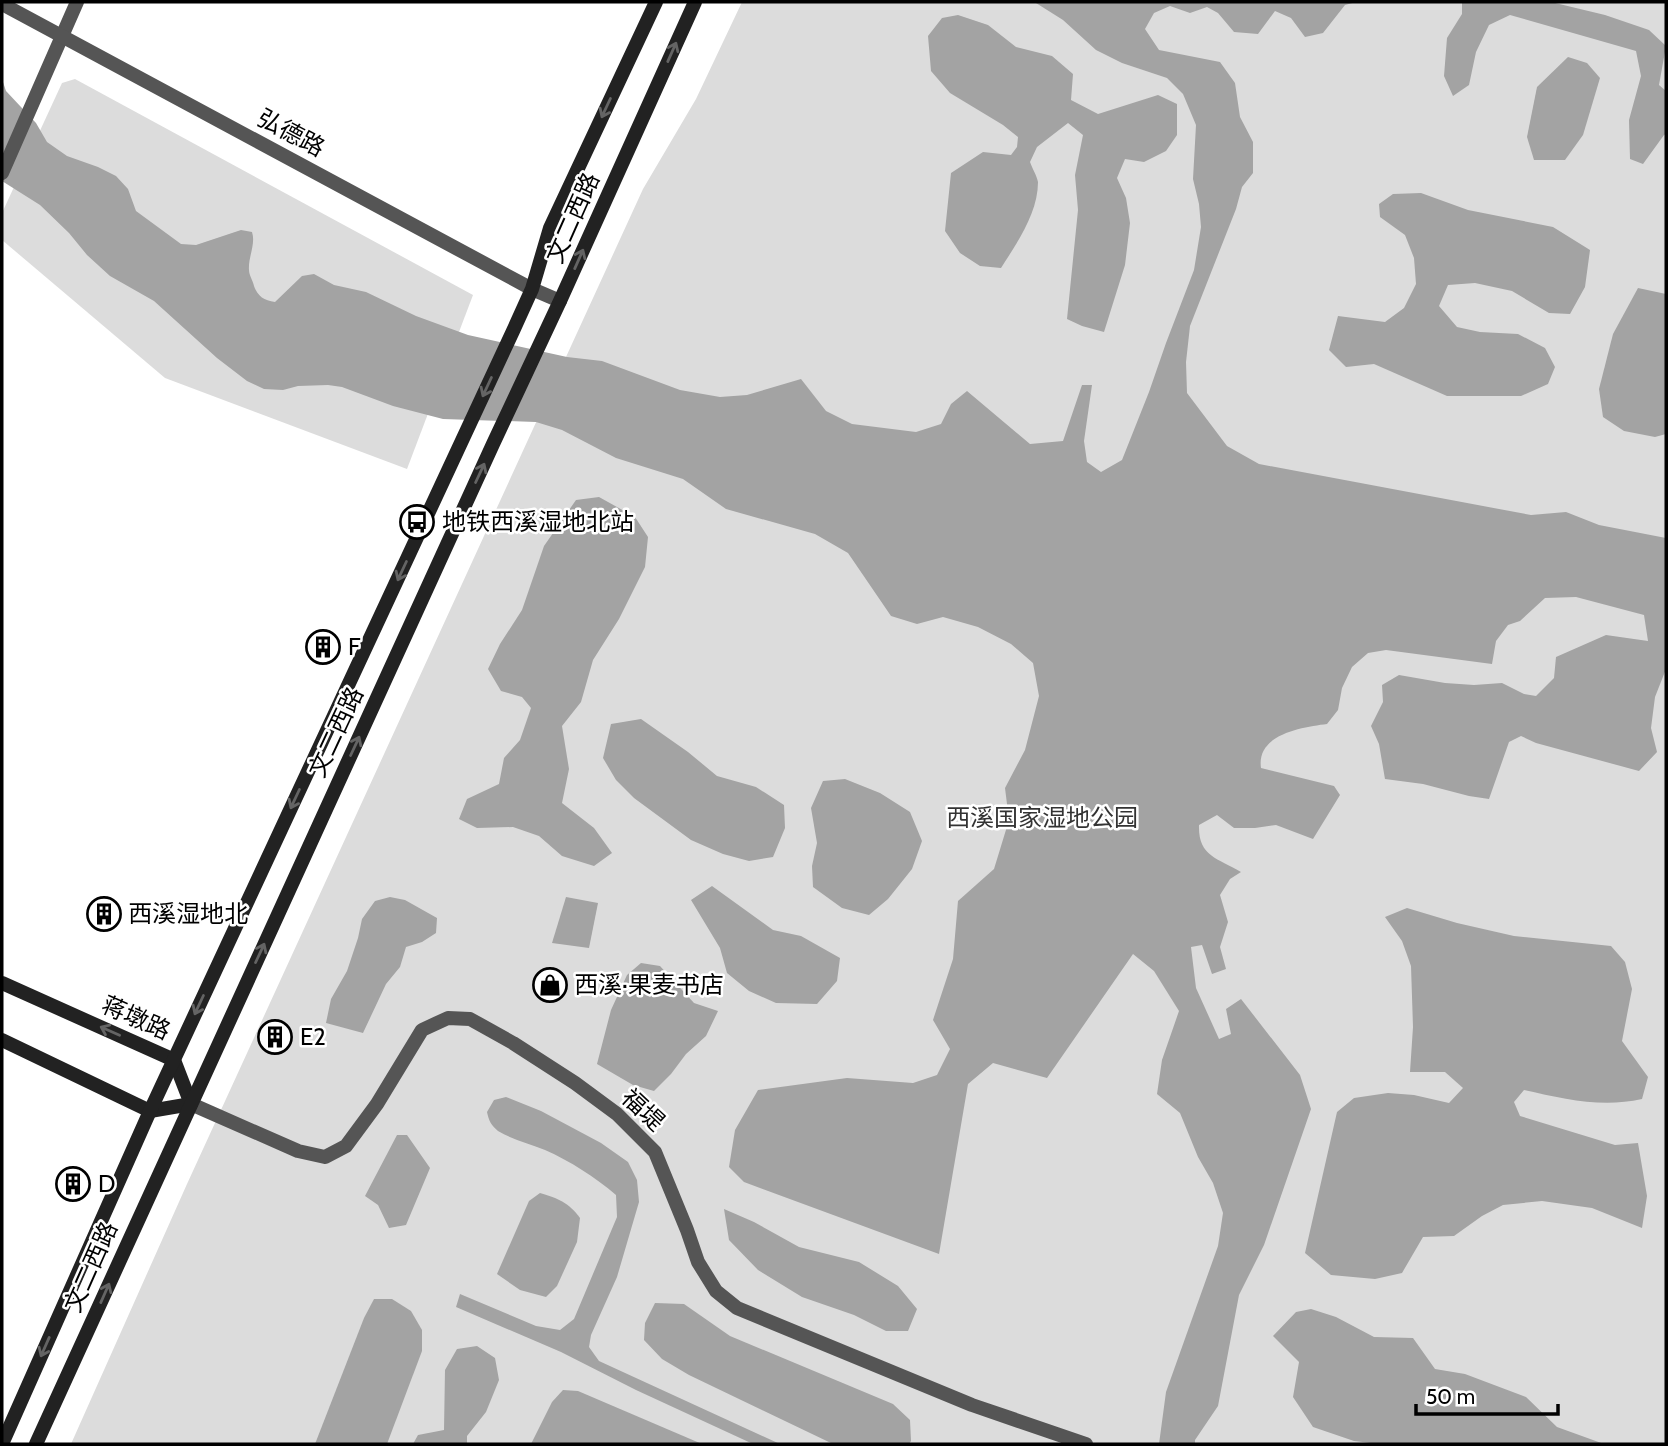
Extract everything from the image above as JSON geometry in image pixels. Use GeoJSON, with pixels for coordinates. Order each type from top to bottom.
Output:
{"type":"FeatureCollection","features":[{"type":"Feature","properties":{"kind":"main road","name":"文二西路"},"geometry":{"type":"LineString","coordinates":[[2,1444],[150,1111],[513,331],[532,289],[550,228],[656,2]]}},
{"type":"Feature","properties":{"kind":"main road","name":"文二西路"},"geometry":{"type":"LineString","coordinates":[[36,1444],[695,2]]}},
{"type":"Feature","properties":{"kind":"main road","name":"蒋墩路"},"geometry":{"type":"LineString","coordinates":[[2,983],[174,1060],[191,1104]]}},
{"type":"Feature","properties":{"kind":"main road"},"geometry":{"type":"LineString","coordinates":[[2,1040],[150,1111],[191,1104]]}},
{"type":"Feature","properties":{"kind":"street"},"geometry":{"type":"LineString","coordinates":[[2,173],[77,2]]}},
{"type":"Feature","properties":{"kind":"street","name":"弘德路"},"geometry":{"type":"LineString","coordinates":[[2,4],[532,289],[560,301]]}},
{"type":"Feature","properties":{"kind":"street","name":"福堤"},"geometry":{"type":"LineString","coordinates":[[191,1104],[298,1152],[325,1157],[345,1146],[377,1104],[422,1030],[448,1018],[470,1019],[575,1083],[617,1114],[654,1152],[698,1262],[716,1291],[737,1308],[972,1405],[1086,1444]]}},
{"type":"Feature","properties":{"kind":"green space","name":"西溪国家湿地公园"},"geometry":{"type":"Polygon","coordinates":[[[742,2],[1666,2],[1666,1444],[71,1444],[187,1184],[643,189],[696,99],[742,2]]]}},
{"type":"Feature","properties":{"kind":"green space"},"geometry":{"type":"Polygon","coordinates":[[[75,79],[473,295],[407,469],[165,378],[2,240],[2,213],[62,83],[75,79]]]}},
{"type":"Feature","properties":{"kind":"shaded area"},"geometry":{"type":"Polygon","coordinates":[[[1032,2],[1356,2],[1345,5],[1323,33],[1305,37],[1291,18],[1275,11],[1258,34],[1234,32],[1218,13],[1207,7],[1190,13],[1170,6],[1154,13],[1145,29],[1159,50],[1220,62],[1235,83],[1240,117],[1253,142],[1253,173],[1242,187],[1190,326],[1186,362],[1187,393],[1227,446],[1259,464],[1531,515],[1566,512],[1599,525],[1666,538],[1666,669],[1655,697],[1651,728],[1657,752],[1639,771],[1536,743],[1521,736],[1509,742],[1489,799],[1423,784],[1385,779],[1379,744],[1371,726],[1383,702],[1382,685],[1399,675],[1445,683],[1502,683],[1524,694],[1536,696],[1554,678],[1556,657],[1606,635],[1648,641],[1644,615],[1576,597],[1545,598],[1520,621],[1508,625],[1496,641],[1492,664],[1386,650],[1368,653],[1352,667],[1342,688],[1338,710],[1327,724],[1283,734],[1266,747],[1261,756],[1261,768],[1334,786],[1340,795],[1313,839],[1276,825],[1234,828],[1217,815],[1199,825],[1206,850],[1241,872],[1230,879],[1220,895],[1228,922],[1220,947],[1226,969],[1212,974],[1202,945],[1191,947],[1196,988],[1219,1039],[1231,1034],[1226,1009],[1241,999],[1300,1075],[1311,1109],[1264,1245],[1239,1295],[1218,1406],[1195,1444],[1159,1444],[1166,1392],[1218,1246],[1223,1213],[1213,1183],[1198,1157],[1180,1113],[1157,1094],[1162,1060],[1179,1011],[1154,971],[1133,954],[1047,1078],[993,1063],[968,1084],[939,1254],[744,1182],[729,1167],[735,1130],[758,1090],[847,1078],[913,1083],[937,1075],[950,1049],[933,1020],[953,959],[958,901],[994,869],[1009,820],[1005,788],[1025,750],[1039,696],[1033,663],[1011,644],[978,627],[943,617],[917,624],[891,616],[848,553],[815,534],[726,509],[683,479],[616,458],[562,430],[536,422],[443,419],[328,385],[298,386],[283,390],[264,389],[247,381],[217,358],[154,301],[110,276],[40,205],[2,181],[2,79],[6,91],[36,123],[47,142],[67,156],[116,176],[128,189],[136,211],[181,244],[196,245],[241,230],[252,232],[249,272],[257,293],[268,300],[275,302],[302,276],[314,274],[334,285],[366,292],[416,316],[468,335],[567,357],[602,361],[680,390],[720,397],[747,395],[801,379],[826,411],[852,424],[916,432],[941,424],[951,404],[967,391],[1030,444],[1063,441],[1082,385],[1092,385],[1084,441],[1087,462],[1101,472],[1122,460],[1194,270],[1201,227],[1193,179],[1196,125],[1183,94],[1167,78],[1122,63],[1096,50],[1063,20],[1032,2]]]}},
{"type":"Feature","properties":{"kind":"shaded area"},"geometry":{"type":"Polygon","coordinates":[[[1462,2],[1551,2],[1605,15],[1649,30],[1666,46],[1659,85],[1666,91],[1666,134],[1643,164],[1630,159],[1629,120],[1641,76],[1636,51],[1510,15],[1489,25],[1476,52],[1469,85],[1453,96],[1444,76],[1447,38],[1462,14],[1462,2]]]}},
{"type":"Feature","properties":{"kind":"shaded area"},"geometry":{"type":"Polygon","coordinates":[[[958,15],[988,25],[1016,47],[1052,56],[1073,74],[1071,100],[1098,114],[1158,95],[1177,104],[1177,135],[1166,151],[1144,162],[1125,159],[1117,178],[1126,198],[1130,223],[1125,265],[1104,332],[1067,319],[1078,210],[1075,175],[1083,135],[1068,123],[1037,147],[1030,162],[1038,182],[1031,216],[1001,268],[980,266],[960,253],[945,231],[951,173],[983,152],[1011,155],[1017,147],[1018,137],[950,93],[931,71],[928,36],[942,18],[958,15]]]}},
{"type":"Feature","properties":{"kind":"shaded area"},"geometry":{"type":"Polygon","coordinates":[[[1568,57],[1587,63],[1600,78],[1583,135],[1565,160],[1534,160],[1527,137],[1537,87],[1568,57]]]}},
{"type":"Feature","properties":{"kind":"shaded area"},"geometry":{"type":"Polygon","coordinates":[[[1421,193],[1468,210],[1553,227],[1590,250],[1585,287],[1570,314],[1549,313],[1512,291],[1475,283],[1448,285],[1439,306],[1457,327],[1480,332],[1518,334],[1545,348],[1555,367],[1548,384],[1521,396],[1447,396],[1374,364],[1346,367],[1329,350],[1338,316],[1385,322],[1404,308],[1416,284],[1414,258],[1405,235],[1380,217],[1379,204],[1393,194],[1421,193]]]}},
{"type":"Feature","properties":{"kind":"shaded area"},"geometry":{"type":"Polygon","coordinates":[[[1638,288],[1666,294],[1666,434],[1655,437],[1624,431],[1603,417],[1599,389],[1613,334],[1638,288]]]}},
{"type":"Feature","properties":{"kind":"shaded area"},"geometry":{"type":"Polygon","coordinates":[[[599,497],[635,517],[648,537],[645,567],[619,619],[593,660],[581,702],[562,726],[569,769],[562,803],[594,828],[612,853],[594,866],[562,856],[539,836],[513,827],[477,828],[459,819],[467,799],[499,784],[504,758],[520,740],[531,708],[522,697],[501,691],[488,669],[522,610],[544,546],[576,500],[599,497]]]}},
{"type":"Feature","properties":{"kind":"shaded area"},"geometry":{"type":"Polygon","coordinates":[[[641,719],[717,776],[756,787],[784,805],[785,828],[773,857],[749,861],[723,854],[691,840],[634,798],[616,780],[603,758],[611,724],[641,719]]]}},
{"type":"Feature","properties":{"kind":"shaded area"},"geometry":{"type":"Polygon","coordinates":[[[845,779],[880,793],[910,812],[922,841],[912,869],[888,899],[869,915],[842,908],[813,887],[812,866],[817,843],[811,808],[823,781],[845,779]]]}},
{"type":"Feature","properties":{"kind":"shaded area"},"geometry":{"type":"Polygon","coordinates":[[[712,886],[773,930],[801,936],[840,958],[837,981],[817,1004],[776,1003],[749,991],[727,973],[720,948],[691,900],[712,886]]]}},
{"type":"Feature","properties":{"kind":"shaded area"},"geometry":{"type":"Polygon","coordinates":[[[390,897],[405,900],[437,918],[436,933],[422,942],[406,947],[400,967],[386,984],[363,1033],[326,1023],[331,999],[347,971],[362,919],[375,901],[390,897]]]}},
{"type":"Feature","properties":{"kind":"shaded area"},"geometry":{"type":"Polygon","coordinates":[[[566,897],[598,903],[589,948],[552,943],[566,897]]]}},
{"type":"Feature","properties":{"kind":"shaded area"},"geometry":{"type":"Polygon","coordinates":[[[1407,908],[1514,936],[1611,946],[1625,962],[1632,989],[1622,1041],[1648,1077],[1642,1099],[1598,1102],[1524,1090],[1514,1102],[1520,1116],[1615,1145],[1638,1143],[1647,1196],[1642,1228],[1592,1208],[1542,1201],[1503,1205],[1454,1236],[1423,1237],[1402,1273],[1375,1279],[1331,1275],[1305,1253],[1337,1112],[1354,1098],[1388,1093],[1414,1095],[1449,1103],[1463,1088],[1445,1072],[1410,1072],[1413,1027],[1411,966],[1402,941],[1385,917],[1407,908]]]}},
{"type":"Feature","properties":{"kind":"shaded area"},"geometry":{"type":"Polygon","coordinates":[[[641,963],[660,966],[694,1003],[718,1011],[706,1036],[686,1054],[654,1091],[633,1085],[597,1064],[611,1010],[627,975],[641,963]]]}},
{"type":"Feature","properties":{"kind":"shaded area"},"geometry":{"type":"Polygon","coordinates":[[[506,1097],[541,1111],[601,1143],[628,1162],[637,1180],[639,1202],[617,1277],[591,1335],[589,1347],[599,1361],[780,1444],[753,1444],[561,1352],[456,1307],[460,1294],[536,1326],[560,1330],[574,1319],[617,1217],[616,1195],[600,1182],[564,1159],[509,1137],[494,1127],[487,1112],[494,1100],[506,1097]]]}},
{"type":"Feature","properties":{"kind":"shaded area"},"geometry":{"type":"Polygon","coordinates":[[[397,1135],[407,1135],[430,1168],[406,1225],[389,1228],[378,1205],[365,1196],[397,1135]]]}},
{"type":"Feature","properties":{"kind":"shaded area"},"geometry":{"type":"Polygon","coordinates":[[[540,1193],[563,1202],[580,1218],[577,1242],[557,1286],[546,1297],[520,1290],[497,1274],[529,1201],[540,1193]]]}},
{"type":"Feature","properties":{"kind":"shaded area"},"geometry":{"type":"Polygon","coordinates":[[[724,1209],[799,1247],[859,1262],[898,1286],[917,1309],[908,1331],[886,1331],[854,1315],[802,1297],[758,1270],[729,1240],[724,1209]]]}},
{"type":"Feature","properties":{"kind":"shaded area"},"geometry":{"type":"Polygon","coordinates":[[[374,1299],[392,1299],[411,1311],[422,1330],[422,1351],[387,1444],[315,1444],[364,1318],[374,1299]]]}},
{"type":"Feature","properties":{"kind":"shaded area"},"geometry":{"type":"Polygon","coordinates":[[[655,1303],[684,1304],[730,1336],[893,1404],[910,1420],[911,1441],[909,1444],[833,1444],[689,1375],[662,1359],[644,1340],[645,1323],[655,1303]]]}},
{"type":"Feature","properties":{"kind":"shaded area"},"geometry":{"type":"Polygon","coordinates":[[[1311,1309],[1336,1317],[1374,1337],[1413,1338],[1435,1369],[1465,1374],[1526,1397],[1557,1427],[1604,1444],[1379,1444],[1354,1441],[1313,1427],[1293,1397],[1299,1362],[1273,1336],[1296,1312],[1311,1309]]]}},
{"type":"Feature","properties":{"kind":"shaded area"},"geometry":{"type":"Polygon","coordinates":[[[477,1346],[495,1358],[499,1380],[486,1412],[467,1436],[467,1444],[413,1444],[418,1435],[444,1430],[445,1370],[457,1349],[477,1346]]]}},
{"type":"Feature","properties":{"kind":"shaded area"},"geometry":{"type":"Polygon","coordinates":[[[563,1390],[578,1391],[702,1444],[531,1444],[552,1402],[563,1390]]]}},
{"type":"Feature","properties":{"kind":"place","name":"地铁西溪湿地北站"},"geometry":{"type":"Point","coordinates":[417,522]}},
{"type":"Feature","properties":{"kind":"place","name":"F"},"geometry":{"type":"Point","coordinates":[323,647]}},
{"type":"Feature","properties":{"kind":"place","name":"西溪湿地北"},"geometry":{"type":"Point","coordinates":[104,914]}},
{"type":"Feature","properties":{"kind":"place","name":"西溪·果麦书店"},"geometry":{"type":"Point","coordinates":[550,985]}},
{"type":"Feature","properties":{"kind":"place","name":"E2"},"geometry":{"type":"Point","coordinates":[275,1037]}},
{"type":"Feature","properties":{"kind":"place","name":"D"},"geometry":{"type":"Point","coordinates":[73,1184]}}]}
